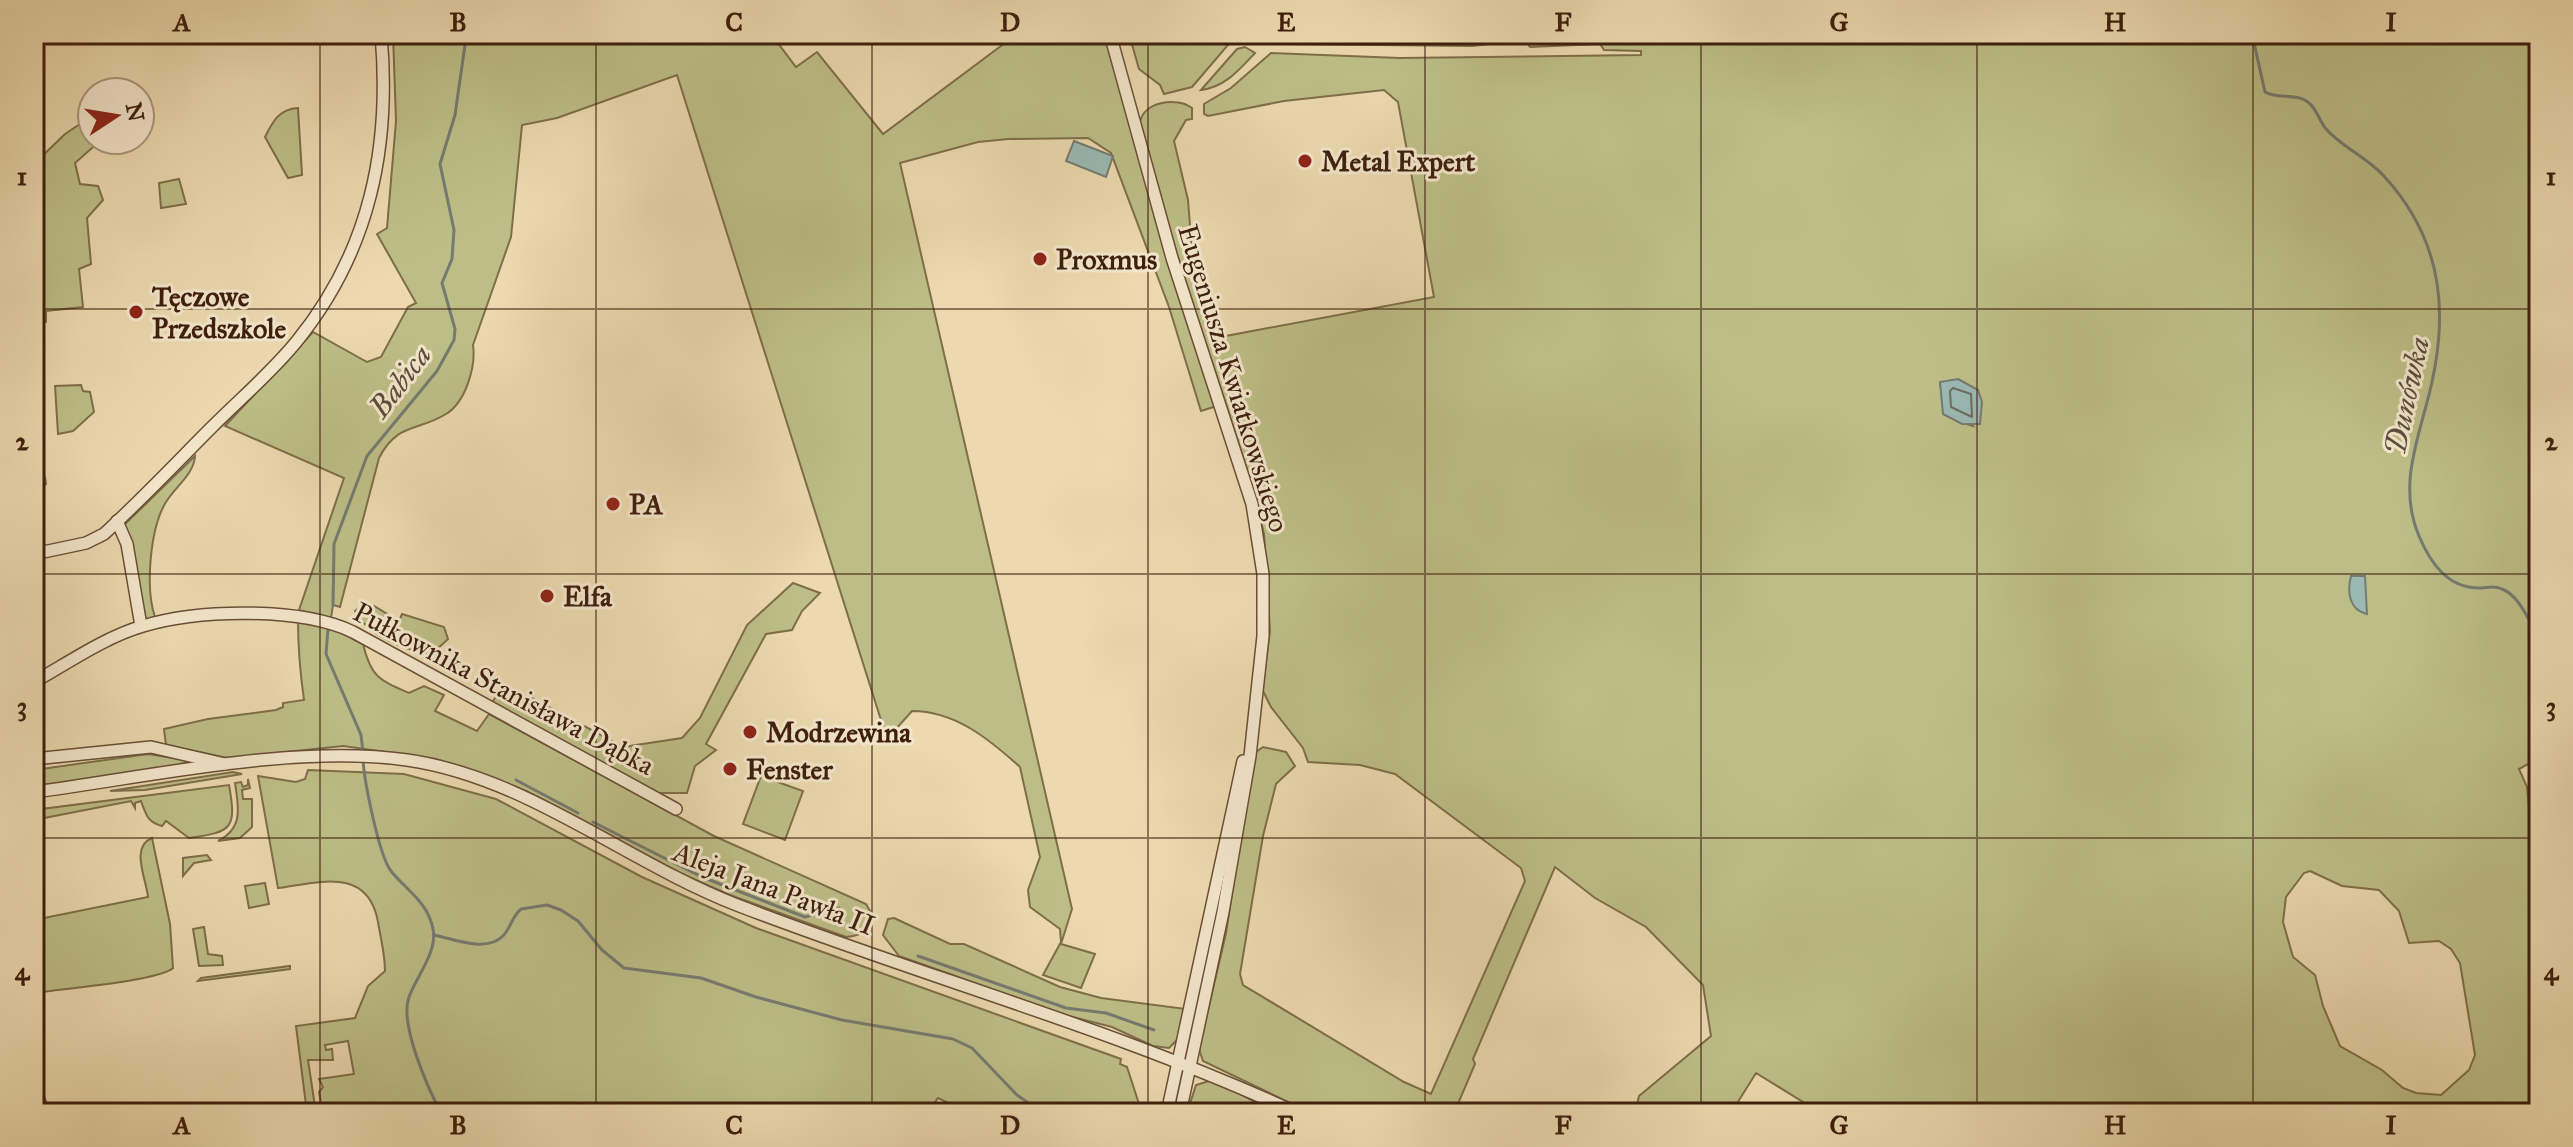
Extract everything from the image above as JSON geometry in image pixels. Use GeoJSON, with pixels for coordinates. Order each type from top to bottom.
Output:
{"type":"FeatureCollection","features":[{"type":"Feature","properties":{"kind":"street"},"geometry":{"type":"LineString","coordinates":[[34,554],[95,540],[297,342],[354,249],[370,206],[382,146],[384,86],[381,34]]}},
{"type":"Feature","properties":{"kind":"street","name":"Eugeniusza Kwiatkowskiego"},"geometry":{"type":"LineString","coordinates":[[1110,34],[1172,258],[1256,521],[1265,612],[1251,742],[1223,912],[1180,1113]]}},
{"type":"Feature","properties":{"kind":"street"},"geometry":{"type":"LineString","coordinates":[[117,521],[127,544],[141,626]]}},
{"type":"Feature","properties":{"kind":"street","name":"Pułkownika Stanisława Dąbka"},"geometry":{"type":"LineString","coordinates":[[34,682],[141,626],[244,614],[320,618],[339,625],[676,809]]}},
{"type":"Feature","properties":{"kind":"street","name":"Eugeniusza Kwiatkowskiego"},"geometry":{"type":"LineString","coordinates":[[1167,1113],[1220,852],[1244,755],[1251,742]]}},
{"type":"Feature","properties":{"kind":"street","name":"Aleja Jana Pawła II"},"geometry":{"type":"LineString","coordinates":[[34,759],[151,747],[229,765]]}},
{"type":"Feature","properties":{"kind":"street","name":"Aleja Jana Pawła II"},"geometry":{"type":"LineString","coordinates":[[34,792],[229,765],[345,756],[409,760],[462,773],[517,794],[657,869],[738,905],[1191,1066],[1297,1113]]}},
{"type":"Feature","properties":{"kind":"street"},"geometry":{"type":"LineString","coordinates":[[34,1087],[44,1113]]}},
{"type":"Feature","properties":{"kind":"green space"},"geometry":{"type":"Polygon","coordinates":[[[393,34],[771,34],[796,67],[817,52],[883,134],[1017,34],[1110,34],[1220,405],[1201,411],[1169,307],[1111,153],[1088,138],[1008,139],[978,142],[900,163],[1072,909],[1061,944],[1095,954],[1081,988],[1043,975],[1061,942],[1060,929],[1030,907],[1028,890],[1040,857],[1020,767],[970,728],[928,712],[912,711],[887,739],[677,75],[557,118],[522,125],[511,237],[473,345],[471,373],[464,392],[446,414],[393,438],[379,458],[340,607],[333,605],[331,618],[299,610],[344,478],[225,426],[313,332],[367,362],[381,357],[408,307],[416,303],[377,234],[387,228],[396,121],[393,34]]]}},
{"type":"Feature","properties":{"kind":"green space"},"geometry":{"type":"Polygon","coordinates":[[[1129,34],[1201,34],[1228,45],[1192,87],[1164,94],[1160,85],[1139,69],[1129,34]]]}},
{"type":"Feature","properties":{"kind":"green space"},"geometry":{"type":"Polygon","coordinates":[[[1226,34],[1502,34],[1497,43],[1473,46],[1279,44],[1226,34]]]}},
{"type":"Feature","properties":{"kind":"green space"},"geometry":{"type":"Polygon","coordinates":[[[1520,34],[2539,34],[2539,758],[2519,769],[2527,787],[2531,832],[2539,831],[2539,1113],[1821,1113],[1756,1073],[1731,1113],[1635,1113],[1639,1096],[1711,1036],[1703,985],[1646,927],[1595,898],[1555,867],[1473,1059],[1475,1064],[1457,1106],[1470,1113],[1311,1113],[1203,1061],[1199,1049],[1226,933],[1253,754],[1263,747],[1286,752],[1295,766],[1276,784],[1263,836],[1240,974],[1243,985],[1404,1082],[1431,1094],[1525,881],[1521,868],[1395,774],[1360,765],[1308,762],[1303,748],[1271,707],[1262,689],[1270,631],[1264,534],[1251,482],[1177,255],[1140,122],[1154,105],[1170,102],[1192,108],[1192,119],[1186,120],[1174,141],[1188,200],[1192,251],[1220,337],[1434,297],[1398,102],[1384,90],[1284,101],[1208,116],[1204,114],[1204,104],[1231,88],[1271,53],[1400,58],[1641,55],[1641,51],[1604,50],[1600,44],[1530,47],[1520,34]],[[1940,382],[1948,411],[1957,420],[1973,426],[1940,382]],[[2310,871],[2304,873],[2286,897],[2283,922],[2293,957],[2315,975],[2323,1006],[2340,1046],[2382,1070],[2403,1088],[2416,1093],[2441,1095],[2469,1070],[2475,1055],[2460,963],[2451,949],[2439,941],[2409,943],[2399,911],[2379,890],[2342,886],[2310,871]]]}},
{"type":"Feature","properties":{"kind":"green space"},"geometry":{"type":"Polygon","coordinates":[[[1245,47],[1255,53],[1224,81],[1201,90],[1237,49],[1245,47]]]}},
{"type":"Feature","properties":{"kind":"green space"},"geometry":{"type":"Polygon","coordinates":[[[298,108],[302,175],[288,178],[265,137],[281,113],[298,108]]]}},
{"type":"Feature","properties":{"kind":"green space"},"geometry":{"type":"Polygon","coordinates":[[[76,127],[76,156],[83,156],[75,163],[80,184],[98,186],[103,200],[87,218],[91,264],[79,269],[83,307],[46,311],[46,322],[34,324],[34,164],[76,127]]]}},
{"type":"Feature","properties":{"kind":"green space"},"geometry":{"type":"Polygon","coordinates":[[[179,179],[186,204],[161,208],[159,183],[179,179]]]}},
{"type":"Feature","properties":{"kind":"green space"},"geometry":{"type":"Polygon","coordinates":[[[81,385],[83,391],[90,392],[94,412],[73,431],[58,434],[55,386],[81,385]]]}},
{"type":"Feature","properties":{"kind":"green space"},"geometry":{"type":"Polygon","coordinates":[[[195,456],[188,474],[166,502],[156,527],[150,575],[155,617],[140,621],[121,528],[195,456]]]}},
{"type":"Feature","properties":{"kind":"green space"},"geometry":{"type":"Polygon","coordinates":[[[34,463],[45,477],[46,484],[34,497],[34,463]]]}},
{"type":"Feature","properties":{"kind":"green space"},"geometry":{"type":"Polygon","coordinates":[[[793,583],[820,593],[802,611],[792,630],[766,634],[706,744],[716,750],[695,766],[687,793],[657,793],[491,704],[495,698],[510,693],[532,698],[623,747],[682,738],[700,718],[747,625],[793,583]]]}},
{"type":"Feature","properties":{"kind":"green space"},"geometry":{"type":"Polygon","coordinates":[[[362,606],[369,609],[374,606],[399,621],[402,614],[444,627],[448,639],[432,654],[399,645],[361,620],[355,611],[362,606]]]}},
{"type":"Feature","properties":{"kind":"green space"},"geometry":{"type":"Polygon","coordinates":[[[298,620],[340,632],[363,644],[373,671],[390,684],[409,693],[424,686],[444,695],[435,711],[477,731],[489,714],[714,836],[866,904],[873,916],[868,929],[846,937],[730,895],[673,870],[526,791],[436,759],[343,746],[227,758],[166,745],[164,729],[208,719],[276,710],[283,707],[283,703],[304,700],[298,620]]]}},
{"type":"Feature","properties":{"kind":"green space"},"geometry":{"type":"Polygon","coordinates":[[[148,754],[217,765],[34,787],[34,770],[148,754]]]}},
{"type":"Feature","properties":{"kind":"green space"},"geometry":{"type":"Polygon","coordinates":[[[308,770],[404,774],[496,799],[642,877],[756,928],[1121,1059],[1120,1064],[1127,1067],[1140,1107],[1135,1113],[970,1113],[938,1098],[927,1113],[323,1113],[319,1092],[323,1087],[319,1079],[354,1074],[348,1041],[325,1045],[326,1050],[332,1049],[333,1060],[308,1060],[316,1113],[307,1113],[296,1026],[355,1018],[368,986],[385,971],[378,922],[373,905],[364,893],[353,885],[340,882],[278,888],[258,776],[296,782],[305,779],[308,770]]]}},
{"type":"Feature","properties":{"kind":"green space"},"geometry":{"type":"Polygon","coordinates":[[[233,772],[242,774],[145,790],[110,791],[233,772]]]}},
{"type":"Feature","properties":{"kind":"green space"},"geometry":{"type":"Polygon","coordinates":[[[761,776],[803,791],[785,840],[743,824],[761,776]]]}},
{"type":"Feature","properties":{"kind":"green space"},"geometry":{"type":"Polygon","coordinates":[[[248,779],[250,788],[242,790],[243,799],[252,799],[252,827],[240,838],[218,841],[235,824],[238,809],[235,783],[241,782],[243,787],[248,785],[248,779]]]}},
{"type":"Feature","properties":{"kind":"green space"},"geometry":{"type":"Polygon","coordinates":[[[229,785],[232,811],[228,826],[203,836],[189,838],[166,821],[162,826],[153,822],[141,801],[135,803],[135,808],[131,801],[34,820],[34,810],[229,785]]]}},
{"type":"Feature","properties":{"kind":"green space"},"geometry":{"type":"Polygon","coordinates":[[[152,838],[170,924],[173,968],[129,981],[34,993],[34,920],[148,897],[141,856],[145,842],[152,838]]]}},
{"type":"Feature","properties":{"kind":"green space"},"geometry":{"type":"Polygon","coordinates":[[[207,855],[211,860],[194,863],[183,876],[183,858],[207,855]]]}},
{"type":"Feature","properties":{"kind":"green space"},"geometry":{"type":"Polygon","coordinates":[[[265,883],[269,904],[249,908],[245,886],[265,883]]]}},
{"type":"Feature","properties":{"kind":"green space"},"geometry":{"type":"Polygon","coordinates":[[[894,918],[950,944],[964,944],[1060,987],[1101,998],[1186,1009],[1178,1039],[1169,1048],[1153,1046],[1112,1027],[1069,1016],[899,956],[883,935],[888,919],[894,918]]]}},
{"type":"Feature","properties":{"kind":"green space"},"geometry":{"type":"Polygon","coordinates":[[[204,927],[208,954],[222,956],[223,965],[199,966],[193,929],[204,927]]]}},
{"type":"Feature","properties":{"kind":"green space"},"geometry":{"type":"Polygon","coordinates":[[[290,966],[290,969],[198,981],[201,978],[290,966]]]}},
{"type":"Feature","properties":{"kind":"green space"},"geometry":{"type":"Polygon","coordinates":[[[1209,1081],[1228,1087],[1274,1113],[1187,1113],[1196,1085],[1209,1081]]]}},
{"type":"Feature","properties":{"kind":"water"},"geometry":{"type":"Polygon","coordinates":[[[1074,141],[1113,156],[1106,177],[1066,161],[1074,141]]]}},
{"type":"Feature","properties":{"kind":"water"},"geometry":{"type":"Polygon","coordinates":[[[1958,379],[1978,390],[1982,402],[1980,424],[1962,424],[1943,414],[1940,382],[1958,379]]]}},
{"type":"Feature","properties":{"kind":"water"},"geometry":{"type":"Polygon","coordinates":[[[2351,576],[2365,576],[2367,614],[2356,609],[2351,600],[2351,576]]]}},
{"type":"Feature","properties":{"kind":"waterway","name":"Babica"},"geometry":{"type":"LineString","coordinates":[[333,605],[334,544],[367,456],[437,371],[454,340],[455,329],[442,283],[452,259],[454,230],[440,164],[455,115],[465,45],[463,34]]}},
{"type":"Feature","properties":{"kind":"waterway","name":"Dunówka"},"geometry":{"type":"LineString","coordinates":[[2252,34],[2265,92],[2300,98],[2310,104],[2332,135],[2383,175],[2420,228],[2431,255],[2440,313],[2434,374],[2411,471],[2413,519],[2423,546],[2441,572],[2468,587],[2496,587],[2508,592],[2519,603],[2539,636]]}},
{"type":"Feature","properties":{"kind":"waterway","name":"Babica"},"geometry":{"type":"LineString","coordinates":[[328,628],[326,654],[361,735],[363,752]]}},
{"type":"Feature","properties":{"kind":"waterway","name":"Babica"},"geometry":{"type":"LineString","coordinates":[[363,759],[373,817],[386,863],[426,911],[433,929],[432,946],[409,997],[407,1009],[416,1056],[441,1113]]}},
{"type":"Feature","properties":{"kind":"waterway"},"geometry":{"type":"LineString","coordinates":[[516,780],[578,813]]}},
{"type":"Feature","properties":{"kind":"waterway"},"geometry":{"type":"LineString","coordinates":[[593,822],[702,877],[805,917],[839,908]]}},
{"type":"Feature","properties":{"kind":"waterway"},"geometry":{"type":"LineString","coordinates":[[434,935],[488,944],[503,936],[521,909],[547,905],[578,921],[602,950],[624,968],[701,978],[756,997],[842,1020],[953,1039],[972,1048],[1017,1095],[1043,1113]]}},
{"type":"Feature","properties":{"kind":"waterway"},"geometry":{"type":"LineString","coordinates":[[918,956],[1066,1008],[1106,1013],[1154,1030]]}},
{"type":"Feature","properties":{"kind":"waterway"},"geometry":{"type":"LineString","coordinates":[[1214,1104],[1234,1113]]}},
{"type":"Feature","properties":{"kind":"place","name":"Metal Expert"},"geometry":{"type":"Point","coordinates":[1305,161]}},
{"type":"Feature","properties":{"kind":"place","name":"Proxmus"},"geometry":{"type":"Point","coordinates":[1040,259]}},
{"type":"Feature","properties":{"kind":"place","name":"Tęczowe Przedszkole"},"geometry":{"type":"Point","coordinates":[136,312]}},
{"type":"Feature","properties":{"kind":"place","name":"PA"},"geometry":{"type":"Point","coordinates":[613,504]}},
{"type":"Feature","properties":{"kind":"place","name":"Elfa"},"geometry":{"type":"Point","coordinates":[547,596]}},
{"type":"Feature","properties":{"kind":"place","name":"Modrzewina"},"geometry":{"type":"Point","coordinates":[750,732]}},
{"type":"Feature","properties":{"kind":"place","name":"Fenster"},"geometry":{"type":"Point","coordinates":[730,769]}}]}
